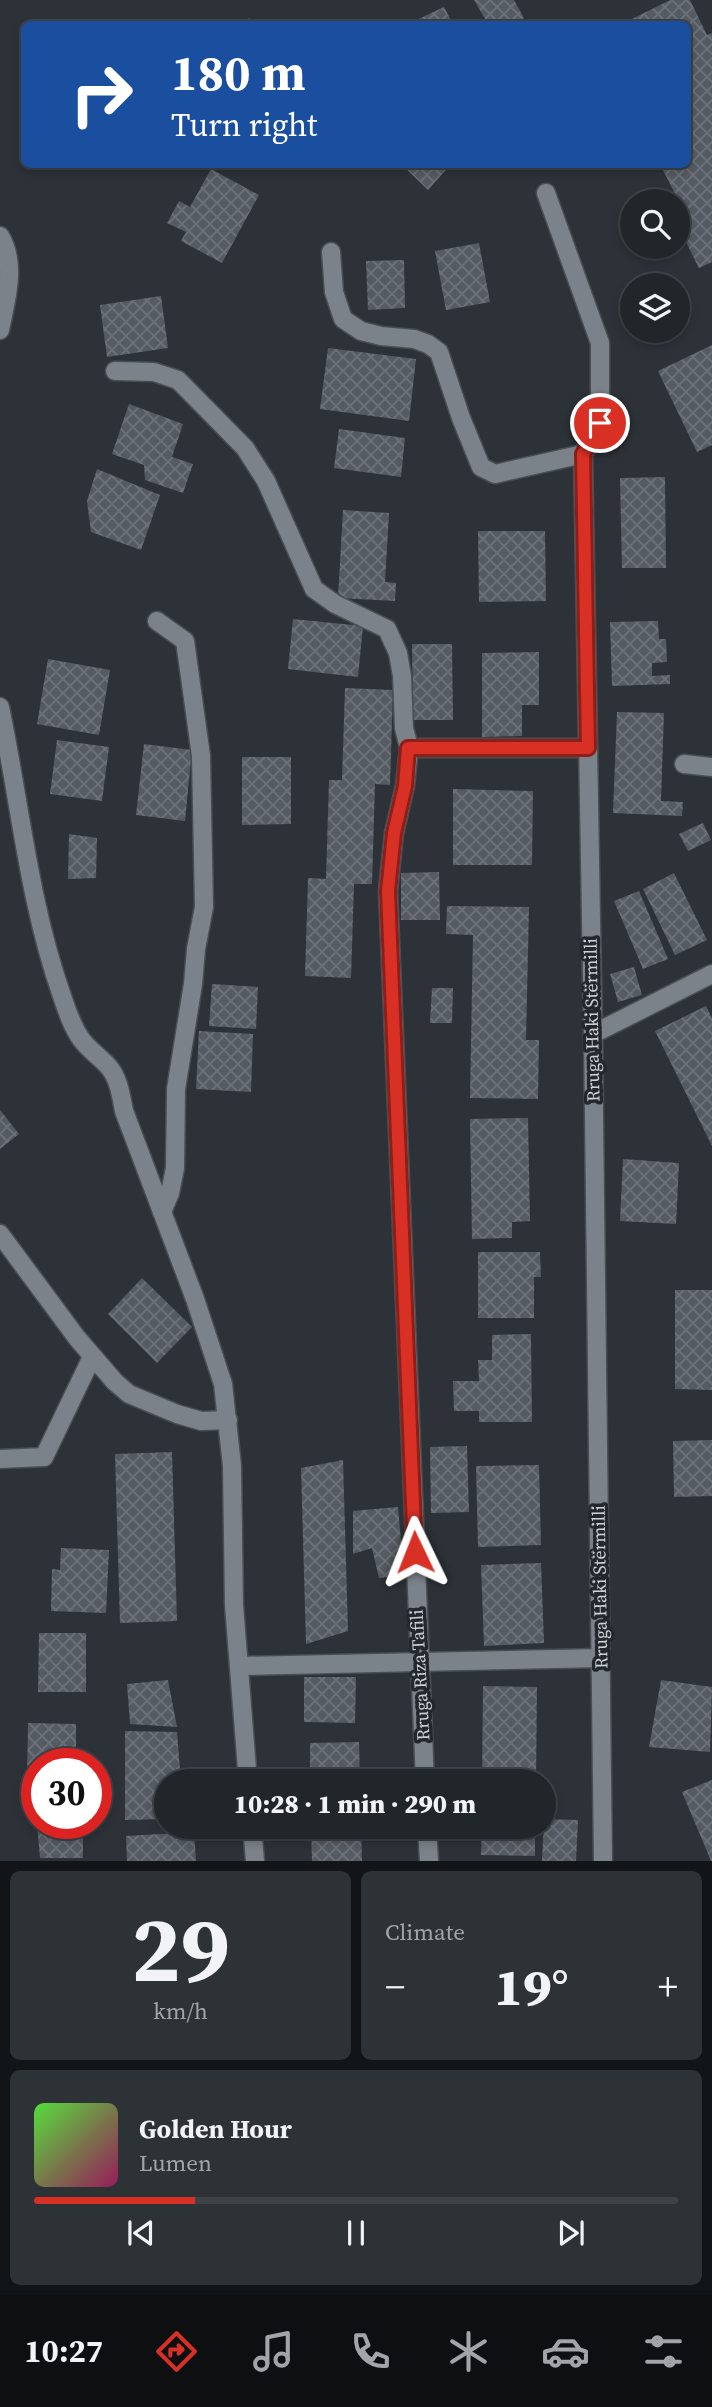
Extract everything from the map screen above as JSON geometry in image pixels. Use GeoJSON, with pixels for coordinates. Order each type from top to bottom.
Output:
{"type":"FeatureCollection","features":[{"type":"Feature","properties":{"kind":"street","name":"Rruga Haki Stërmilli"},"geometry":{"type":"LineString","coordinates":[[546,193],[600,343],[600,423],[583,454],[603,1861]]}},
{"type":"Feature","properties":{"kind":"street"},"geometry":{"type":"LineString","coordinates":[[0,236],[10,271],[0,330]]}},
{"type":"Feature","properties":{"kind":"street"},"geometry":{"type":"LineString","coordinates":[[331,252],[334,292],[343,319],[361,331],[414,339],[439,352],[481,467],[495,474],[583,454]]}},
{"type":"Feature","properties":{"kind":"street","name":"Rruga Riza Tafili"},"geometry":{"type":"LineString","coordinates":[[116,370],[154,372],[178,380],[245,448],[266,481],[314,589],[335,604],[387,629],[398,653],[408,748],[405,786],[394,833],[388,891],[424,1769]]}},
{"type":"Feature","properties":{"kind":"street"},"geometry":{"type":"LineString","coordinates":[[158,621],[185,641],[201,756],[205,863],[204,907],[195,949],[193,984],[176,1089],[175,1168],[170,1193],[162,1212]]}},
{"type":"Feature","properties":{"kind":"street"},"geometry":{"type":"LineString","coordinates":[[0,707],[33,887],[45,943],[61,995],[73,1027],[84,1043],[110,1068],[120,1088],[124,1111],[223,1384],[232,1466],[234,1605],[247,1769]]}},
{"type":"Feature","properties":{"kind":"street"},"geometry":{"type":"LineString","coordinates":[[408,748],[588,748]]}},
{"type":"Feature","properties":{"kind":"street"},"geometry":{"type":"LineString","coordinates":[[684,764],[712,767]]}},
{"type":"Feature","properties":{"kind":"street"},"geometry":{"type":"LineString","coordinates":[[593,1034],[712,974]]}},
{"type":"Feature","properties":{"kind":"street"},"geometry":{"type":"LineString","coordinates":[[0,1234],[108,1376],[129,1394],[201,1421],[228,1420]]}},
{"type":"Feature","properties":{"kind":"street"},"geometry":{"type":"LineString","coordinates":[[0,1459],[44,1457],[92,1356]]}},
{"type":"Feature","properties":{"kind":"street"},"geometry":{"type":"LineString","coordinates":[[239,1666],[601,1658]]}},
{"type":"Feature","properties":{"kind":"street"},"geometry":{"type":"LineString","coordinates":[[253,1839],[255,1861]]}},
{"type":"Feature","properties":{"kind":"street"},"geometry":{"type":"LineString","coordinates":[[428,1839],[429,1861]]}},
{"type":"Feature","properties":{"kind":"building"},"geometry":{"type":"Polygon","coordinates":[[[474,0],[514,0],[524,18],[518,21],[486,21],[474,0]]]}},
{"type":"Feature","properties":{"kind":"building"},"geometry":{"type":"Polygon","coordinates":[[[670,0],[690,0],[707,35],[712,33],[712,262],[699,268],[690,250],[690,189],[672,189],[662,168],[691,168],[691,21],[632,19],[670,0]]]}},
{"type":"Feature","properties":{"kind":"building"},"geometry":{"type":"Polygon","coordinates":[[[444,7],[451,21],[414,21],[444,7]]]}},
{"type":"Feature","properties":{"kind":"building"},"geometry":{"type":"Polygon","coordinates":[[[405,168],[447,168],[428,190],[405,168]]]}},
{"type":"Feature","properties":{"kind":"building"},"geometry":{"type":"Polygon","coordinates":[[[211,169],[259,195],[222,263],[181,241],[186,232],[167,223],[179,201],[190,207],[211,169]]]}},
{"type":"Feature","properties":{"kind":"building"},"geometry":{"type":"Polygon","coordinates":[[[479,243],[490,302],[446,310],[435,251],[479,243]]]}},
{"type":"Feature","properties":{"kind":"building"},"geometry":{"type":"Polygon","coordinates":[[[404,260],[405,308],[368,310],[366,261],[404,260]]]}},
{"type":"Feature","properties":{"kind":"building"},"geometry":{"type":"Polygon","coordinates":[[[161,296],[168,348],[107,357],[100,305],[161,296]]]}},
{"type":"Feature","properties":{"kind":"building"},"geometry":{"type":"Polygon","coordinates":[[[712,345],[712,445],[697,452],[658,371],[712,345]]]}},
{"type":"Feature","properties":{"kind":"building"},"geometry":{"type":"Polygon","coordinates":[[[328,348],[416,359],[409,421],[320,409],[328,348]]]}},
{"type":"Feature","properties":{"kind":"building"},"geometry":{"type":"Polygon","coordinates":[[[129,404],[183,424],[172,457],[193,464],[183,493],[145,480],[144,465],[112,454],[129,404]]]}},
{"type":"Feature","properties":{"kind":"building"},"geometry":{"type":"Polygon","coordinates":[[[339,429],[405,438],[401,477],[334,468],[339,429]]]}},
{"type":"Feature","properties":{"kind":"building"},"geometry":{"type":"Polygon","coordinates":[[[97,469],[160,495],[141,550],[91,532],[87,501],[97,469]]]}},
{"type":"Feature","properties":{"kind":"building"},"geometry":{"type":"Polygon","coordinates":[[[665,477],[666,568],[622,568],[620,478],[665,477]]]}},
{"type":"Feature","properties":{"kind":"building"},"geometry":{"type":"Polygon","coordinates":[[[343,510],[389,513],[385,582],[396,583],[395,601],[338,598],[343,510]]]}},
{"type":"Feature","properties":{"kind":"building"},"geometry":{"type":"Polygon","coordinates":[[[478,531],[545,531],[546,601],[479,602],[478,531]]]}},
{"type":"Feature","properties":{"kind":"building"},"geometry":{"type":"Polygon","coordinates":[[[293,619],[363,626],[358,677],[288,669],[293,619]]]}},
{"type":"Feature","properties":{"kind":"building"},"geometry":{"type":"Polygon","coordinates":[[[658,621],[659,639],[666,639],[667,662],[652,663],[652,676],[670,675],[670,684],[612,686],[610,622],[658,621]]]}},
{"type":"Feature","properties":{"kind":"building"},"geometry":{"type":"Polygon","coordinates":[[[412,644],[452,644],[453,720],[413,720],[412,644]]]}},
{"type":"Feature","properties":{"kind":"building"},"geometry":{"type":"Polygon","coordinates":[[[539,652],[539,705],[522,705],[522,736],[482,737],[482,653],[539,652]]]}},
{"type":"Feature","properties":{"kind":"building"},"geometry":{"type":"Polygon","coordinates":[[[48,659],[110,670],[99,735],[37,724],[48,659]]]}},
{"type":"Feature","properties":{"kind":"building"},"geometry":{"type":"Polygon","coordinates":[[[345,688],[393,690],[390,785],[375,784],[372,884],[354,884],[351,978],[305,976],[308,878],[326,879],[329,780],[342,780],[345,688]]]}},
{"type":"Feature","properties":{"kind":"building"},"geometry":{"type":"Polygon","coordinates":[[[617,712],[664,713],[661,801],[683,802],[682,816],[613,813],[617,712]]]}},
{"type":"Feature","properties":{"kind":"building"},"geometry":{"type":"Polygon","coordinates":[[[57,740],[109,747],[102,801],[50,794],[57,740]]]}},
{"type":"Feature","properties":{"kind":"building"},"geometry":{"type":"Polygon","coordinates":[[[144,744],[192,750],[185,821],[136,815],[144,744]]]}},
{"type":"Feature","properties":{"kind":"building"},"geometry":{"type":"Polygon","coordinates":[[[242,757],[291,757],[291,824],[242,825],[242,757]]]}},
{"type":"Feature","properties":{"kind":"building"},"geometry":{"type":"Polygon","coordinates":[[[453,789],[533,791],[532,865],[453,865],[453,789]]]}},
{"type":"Feature","properties":{"kind":"building"},"geometry":{"type":"Polygon","coordinates":[[[703,823],[711,840],[688,851],[679,834],[703,823]]]}},
{"type":"Feature","properties":{"kind":"building"},"geometry":{"type":"Polygon","coordinates":[[[69,834],[97,838],[96,878],[68,879],[69,834]]]}},
{"type":"Feature","properties":{"kind":"building"},"geometry":{"type":"Polygon","coordinates":[[[439,872],[440,920],[401,920],[401,873],[439,872]]]}},
{"type":"Feature","properties":{"kind":"building"},"geometry":{"type":"Polygon","coordinates":[[[674,873],[707,940],[675,955],[643,889],[674,873]]]}},
{"type":"Feature","properties":{"kind":"building"},"geometry":{"type":"Polygon","coordinates":[[[639,891],[668,959],[643,969],[614,901],[639,891]]]}},
{"type":"Feature","properties":{"kind":"building"},"geometry":{"type":"Polygon","coordinates":[[[447,906],[529,907],[526,1040],[539,1040],[538,1099],[470,1098],[473,935],[446,934],[447,906]]]}},
{"type":"Feature","properties":{"kind":"building"},"geometry":{"type":"Polygon","coordinates":[[[634,967],[642,995],[618,1002],[610,974],[634,967]]]}},
{"type":"Feature","properties":{"kind":"building"},"geometry":{"type":"Polygon","coordinates":[[[212,984],[258,987],[256,1029],[209,1026],[212,984]]]}},
{"type":"Feature","properties":{"kind":"building"},"geometry":{"type":"Polygon","coordinates":[[[432,988],[453,988],[452,1023],[430,1023],[432,988]]]}},
{"type":"Feature","properties":{"kind":"building"},"geometry":{"type":"Polygon","coordinates":[[[706,1006],[712,1018],[712,1146],[655,1031],[706,1006]]]}},
{"type":"Feature","properties":{"kind":"building"},"geometry":{"type":"Polygon","coordinates":[[[199,1031],[253,1034],[251,1092],[196,1089],[199,1031]]]}},
{"type":"Feature","properties":{"kind":"building"},"geometry":{"type":"Polygon","coordinates":[[[0,1110],[19,1134],[0,1149],[0,1110]]]}},
{"type":"Feature","properties":{"kind":"building"},"geometry":{"type":"Polygon","coordinates":[[[528,1118],[530,1221],[512,1222],[512,1238],[472,1239],[470,1119],[528,1118]]]}},
{"type":"Feature","properties":{"kind":"building"},"geometry":{"type":"Polygon","coordinates":[[[623,1159],[679,1163],[676,1224],[620,1221],[623,1159]]]}},
{"type":"Feature","properties":{"kind":"building"},"geometry":{"type":"Polygon","coordinates":[[[478,1252],[540,1252],[541,1277],[534,1277],[534,1318],[478,1318],[478,1252]]]}},
{"type":"Feature","properties":{"kind":"building"},"geometry":{"type":"Polygon","coordinates":[[[142,1278],[192,1327],[157,1363],[108,1314],[142,1278]]]}},
{"type":"Feature","properties":{"kind":"building"},"geometry":{"type":"Polygon","coordinates":[[[675,1290],[712,1290],[712,1390],[675,1389],[675,1290]]]}},
{"type":"Feature","properties":{"kind":"building"},"geometry":{"type":"Polygon","coordinates":[[[531,1334],[532,1422],[479,1422],[479,1411],[454,1411],[453,1381],[479,1381],[478,1360],[492,1360],[492,1335],[531,1334]]]}},
{"type":"Feature","properties":{"kind":"building"},"geometry":{"type":"Polygon","coordinates":[[[712,1440],[712,1496],[674,1497],[673,1441],[712,1440]]]}},
{"type":"Feature","properties":{"kind":"building"},"geometry":{"type":"Polygon","coordinates":[[[467,1446],[469,1512],[431,1513],[430,1447],[467,1446]]]}},
{"type":"Feature","properties":{"kind":"building"},"geometry":{"type":"Polygon","coordinates":[[[172,1452],[177,1621],[120,1623],[115,1454],[172,1452]]]}},
{"type":"Feature","properties":{"kind":"building"},"geometry":{"type":"Polygon","coordinates":[[[343,1460],[348,1631],[306,1644],[301,1468],[343,1460]]]}},
{"type":"Feature","properties":{"kind":"building"},"geometry":{"type":"Polygon","coordinates":[[[539,1465],[541,1545],[478,1547],[476,1466],[539,1465]]]}},
{"type":"Feature","properties":{"kind":"building"},"geometry":{"type":"Polygon","coordinates":[[[398,1507],[404,1575],[379,1578],[372,1548],[353,1554],[353,1511],[398,1507]]]}},
{"type":"Feature","properties":{"kind":"building"},"geometry":{"type":"Polygon","coordinates":[[[61,1548],[109,1550],[106,1613],[51,1611],[52,1569],[60,1570],[61,1548]]]}},
{"type":"Feature","properties":{"kind":"building"},"geometry":{"type":"Polygon","coordinates":[[[541,1563],[544,1643],[484,1646],[481,1565],[541,1563]]]}},
{"type":"Feature","properties":{"kind":"building"},"geometry":{"type":"Polygon","coordinates":[[[39,1633],[86,1633],[86,1692],[38,1692],[39,1633]]]}},
{"type":"Feature","properties":{"kind":"building"},"geometry":{"type":"Polygon","coordinates":[[[304,1677],[356,1677],[355,1723],[304,1722],[304,1677]]]}},
{"type":"Feature","properties":{"kind":"building"},"geometry":{"type":"Polygon","coordinates":[[[168,1680],[177,1727],[130,1724],[127,1684],[168,1680]]]}},
{"type":"Feature","properties":{"kind":"building"},"geometry":{"type":"Polygon","coordinates":[[[661,1680],[712,1687],[710,1752],[649,1747],[661,1680]]]}},
{"type":"Feature","properties":{"kind":"building"},"geometry":{"type":"Polygon","coordinates":[[[483,1686],[537,1687],[536,1769],[482,1769],[483,1686]]]}},
{"type":"Feature","properties":{"kind":"building"},"geometry":{"type":"Polygon","coordinates":[[[28,1723],[76,1724],[76,1748],[28,1748],[28,1723]]]}},
{"type":"Feature","properties":{"kind":"building"},"geometry":{"type":"Polygon","coordinates":[[[125,1731],[177,1732],[180,1769],[154,1769],[154,1819],[125,1820],[125,1731]]]}},
{"type":"Feature","properties":{"kind":"building"},"geometry":{"type":"Polygon","coordinates":[[[359,1742],[360,1769],[310,1769],[310,1743],[359,1742]]]}},
{"type":"Feature","properties":{"kind":"building"},"geometry":{"type":"Polygon","coordinates":[[[712,1780],[712,1861],[711,1861],[682,1792],[712,1780]]]}},
{"type":"Feature","properties":{"kind":"building"},"geometry":{"type":"Polygon","coordinates":[[[556,1819],[578,1820],[576,1861],[542,1861],[543,1839],[556,1839],[556,1819]]]}},
{"type":"Feature","properties":{"kind":"building"},"geometry":{"type":"Polygon","coordinates":[[[154,1834],[154,1839],[194,1839],[196,1861],[127,1861],[126,1836],[154,1834]]]}},
{"type":"Feature","properties":{"kind":"building"},"geometry":{"type":"Polygon","coordinates":[[[38,1839],[83,1839],[83,1858],[40,1858],[38,1839]]]}},
{"type":"Feature","properties":{"kind":"building"},"geometry":{"type":"Polygon","coordinates":[[[311,1839],[361,1839],[362,1861],[312,1861],[311,1839]]]}},
{"type":"Feature","properties":{"kind":"building"},"geometry":{"type":"Polygon","coordinates":[[[482,1839],[535,1839],[535,1856],[481,1855],[482,1839]]]}},
{"type":"Feature","properties":{"kind":"route"},"geometry":{"type":"LineString","coordinates":[[415,1552],[388,891],[394,833],[405,786],[408,748],[588,748],[583,454],[600,423]]}}]}
